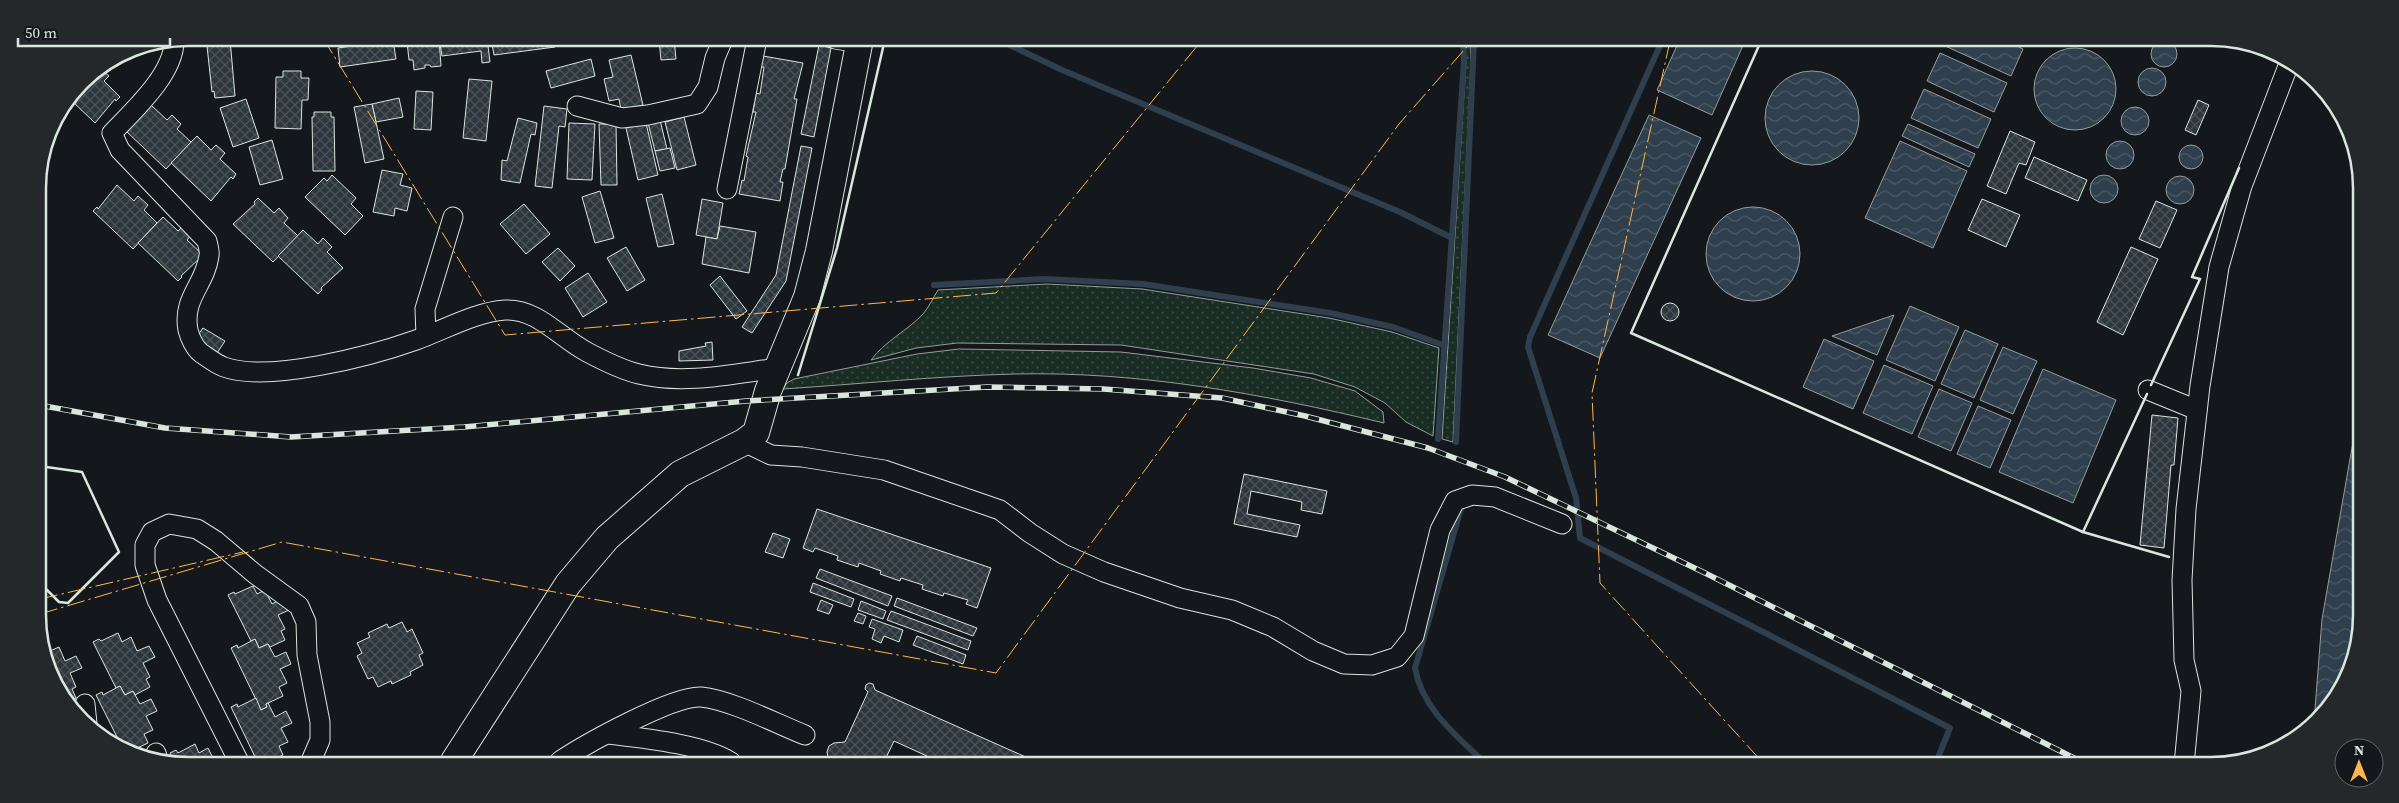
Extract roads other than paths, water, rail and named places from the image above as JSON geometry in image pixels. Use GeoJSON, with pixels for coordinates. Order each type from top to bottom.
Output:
{"type":"FeatureCollection","features":[{"type":"Feature","properties":{"kind":"street"},"geometry":{"type":"LineString","coordinates":[[576,106],[622,118],[648,115],[697,104],[708,86],[720,46]]}},
{"type":"Feature","properties":{"kind":"street"},"geometry":{"type":"LineString","coordinates":[[727,189],[756,46]]}},
{"type":"Feature","properties":{"kind":"street"},"geometry":{"type":"LineString","coordinates":[[457,757],[568,584],[607,538],[680,474],[744,442],[756,433],[768,391],[807,297],[819,250],[851,46]]}},
{"type":"Feature","properties":{"kind":"street"},"geometry":{"type":"LineString","coordinates":[[173,47],[170,62],[141,102],[112,133],[120,150],[207,241],[209,255],[189,302],[186,319],[190,337],[199,352],[224,367],[253,371],[295,369],[342,362],[426,336],[474,318],[503,310],[518,310],[537,318],[587,352],[638,374],[677,380],[778,368]]}},
{"type":"Feature","properties":{"kind":"street"},"geometry":{"type":"LineString","coordinates":[[2185,756],[2191,691],[2184,660],[2182,580],[2186,509],[2197,410],[2219,268],[2242,186],[2287,68]]}},
{"type":"Feature","properties":{"kind":"street"},"geometry":{"type":"LineString","coordinates":[[426,336],[425,309],[453,217]]}},
{"type":"Feature","properties":{"kind":"street"},"geometry":{"type":"LineString","coordinates":[[2148,390],[2197,410]]}},
{"type":"Feature","properties":{"kind":"street"},"geometry":{"type":"LineString","coordinates":[[744,442],[772,454],[802,456],[884,470],[1000,510],[1030,533],[1079,561],[1104,572],[1180,598],[1232,610],[1273,627],[1313,651],[1344,664],[1372,665],[1397,656],[1414,636],[1440,530],[1455,501],[1472,495],[1495,497],[1562,524]]}},
{"type":"Feature","properties":{"kind":"street"},"geometry":{"type":"LineString","coordinates":[[236,757],[157,600],[145,565],[145,545],[152,532],[168,524],[197,529],[216,541],[255,574],[299,606],[306,622],[307,655],[320,722],[320,740],[313,757]]}},
{"type":"Feature","properties":{"kind":"street"},"geometry":{"type":"LineString","coordinates":[[568,757],[656,710],[685,699],[700,697],[720,701],[805,735]]}},
{"type":"Feature","properties":{"kind":"street"},"geometry":{"type":"LineString","coordinates":[[85,704],[86,712]]}},
{"type":"Feature","properties":{"kind":"street"},"geometry":{"type":"LineString","coordinates":[[609,734],[660,740],[695,748],[717,757]]}},
{"type":"Feature","properties":{"kind":"water"},"geometry":{"type":"Polygon","coordinates":[[[1677,46],[1743,46],[1712,115],[1657,90],[1677,46]]]}},
{"type":"Feature","properties":{"kind":"water"},"geometry":{"type":"Polygon","coordinates":[[[1945,46],[2017,46],[2023,49],[2011,76],[1945,46]]]}},
{"type":"Feature","properties":{"kind":"water"},"geometry":{"type":"Polygon","coordinates":[[[2154,46],[2174,46],[2176,49],[2176,59],[2169,66],[2159,66],[2152,59],[2151,54],[2154,46]]]}},
{"type":"Feature","properties":{"kind":"water"},"geometry":{"type":"Polygon","coordinates":[[[2075,48],[2091,51],[2104,60],[2113,73],[2116,89],[2113,105],[2104,118],[2091,127],[2075,130],[2059,127],[2046,118],[2037,105],[2034,89],[2037,73],[2046,60],[2059,51],[2075,48]]]}},
{"type":"Feature","properties":{"kind":"water"},"geometry":{"type":"Polygon","coordinates":[[[1940,53],[2007,83],[1994,112],[1927,81],[1940,53]]]}},
{"type":"Feature","properties":{"kind":"water"},"geometry":{"type":"Polygon","coordinates":[[[2152,68],[2162,72],[2166,82],[2162,92],[2152,96],[2142,92],[2138,82],[2142,72],[2152,68]]]}},
{"type":"Feature","properties":{"kind":"water"},"geometry":{"type":"Polygon","coordinates":[[[1803,71],[1821,71],[1846,84],[1856,100],[1859,118],[1856,136],[1846,152],[1821,165],[1803,165],[1778,152],[1765,127],[1765,109],[1778,84],[1803,71]]]}},
{"type":"Feature","properties":{"kind":"water"},"geometry":{"type":"Polygon","coordinates":[[[1924,89],[1991,119],[1978,148],[1911,118],[1924,89]]]}},
{"type":"Feature","properties":{"kind":"water"},"geometry":{"type":"Polygon","coordinates":[[[2135,107],[2145,111],[2149,121],[2145,131],[2135,135],[2125,131],[2121,121],[2125,111],[2135,107]]]}},
{"type":"Feature","properties":{"kind":"water"},"geometry":{"type":"Polygon","coordinates":[[[1649,115],[1701,138],[1600,358],[1548,335],[1649,115]]]}},
{"type":"Feature","properties":{"kind":"water"},"geometry":{"type":"Polygon","coordinates":[[[1908,124],[1975,154],[1969,167],[1902,136],[1908,124]]]}},
{"type":"Feature","properties":{"kind":"water"},"geometry":{"type":"Polygon","coordinates":[[[1900,141],[1967,171],[1933,248],[1865,218],[1900,141]]]}},
{"type":"Feature","properties":{"kind":"water"},"geometry":{"type":"Polygon","coordinates":[[[2120,141],[2130,145],[2134,155],[2130,165],[2120,169],[2110,165],[2106,155],[2110,145],[2120,141]]]}},
{"type":"Feature","properties":{"kind":"water"},"geometry":{"type":"Polygon","coordinates":[[[2191,145],[2199,149],[2203,157],[2199,165],[2191,169],[2183,165],[2179,157],[2183,149],[2191,145]]]}},
{"type":"Feature","properties":{"kind":"water"},"geometry":{"type":"Polygon","coordinates":[[[2104,175],[2114,179],[2118,189],[2114,199],[2104,203],[2094,199],[2090,189],[2094,179],[2104,175]]]}},
{"type":"Feature","properties":{"kind":"water"},"geometry":{"type":"Polygon","coordinates":[[[2180,176],[2190,180],[2194,190],[2190,200],[2180,204],[2170,200],[2166,190],[2170,180],[2180,176]]]}},
{"type":"Feature","properties":{"kind":"water"},"geometry":{"type":"Polygon","coordinates":[[[1744,207],[1762,207],[1787,220],[1797,236],[1800,254],[1797,272],[1787,288],[1762,301],[1744,301],[1719,288],[1706,263],[1706,245],[1719,220],[1744,207]]]}},
{"type":"Feature","properties":{"kind":"water"},"geometry":{"type":"Polygon","coordinates":[[[1910,306],[1959,327],[1935,381],[1886,360],[1910,306]]]}},
{"type":"Feature","properties":{"kind":"water"},"geometry":{"type":"Polygon","coordinates":[[[1894,315],[1877,355],[1832,336],[1894,315]]]}},
{"type":"Feature","properties":{"kind":"water"},"geometry":{"type":"Polygon","coordinates":[[[1965,330],[1998,344],[1974,398],[1941,384],[1965,330]]]}},
{"type":"Feature","properties":{"kind":"water"},"geometry":{"type":"Polygon","coordinates":[[[1824,339],[1874,361],[1853,409],[1803,387],[1824,339]]]}},
{"type":"Feature","properties":{"kind":"water"},"geometry":{"type":"Polygon","coordinates":[[[2003,347],[2037,361],[2013,414],[1980,400],[2003,347]]]}},
{"type":"Feature","properties":{"kind":"water"},"geometry":{"type":"Polygon","coordinates":[[[1884,365],[1933,386],[1912,434],[1863,413],[1884,365]]]}},
{"type":"Feature","properties":{"kind":"water"},"geometry":{"type":"Polygon","coordinates":[[[2043,369],[2116,400],[2073,503],[1999,472],[2043,369]]]}},
{"type":"Feature","properties":{"kind":"water"},"geometry":{"type":"Polygon","coordinates":[[[1939,389],[1972,403],[1951,451],[1918,437],[1939,389]]]}},
{"type":"Feature","properties":{"kind":"water"},"geometry":{"type":"Polygon","coordinates":[[[1978,406],[2011,420],[1990,468],[1957,454],[1978,406]]]}},
{"type":"Feature","properties":{"kind":"water"},"geometry":{"type":"Polygon","coordinates":[[[2353,442],[2352,633],[2342,669],[2329,694],[2315,710],[2322,619],[2353,442]]]}},
{"type":"Feature","properties":{"kind":"waterway"},"geometry":{"type":"LineString","coordinates":[[1012,46],[1062,70],[1400,212],[1450,237]]}},
{"type":"Feature","properties":{"kind":"waterway"},"geometry":{"type":"LineString","coordinates":[[1438,439],[1464,61],[1463,46]]}},
{"type":"Feature","properties":{"kind":"waterway"},"geometry":{"type":"LineString","coordinates":[[1456,442],[1474,46]]}},
{"type":"Feature","properties":{"kind":"waterway"},"geometry":{"type":"LineString","coordinates":[[1660,46],[1530,337],[1528,347],[1576,498],[1580,538],[1950,728],[1939,756]]}},
{"type":"Feature","properties":{"kind":"waterway"},"geometry":{"type":"LineString","coordinates":[[934,285],[1044,279],[1143,284],[1330,313],[1393,327],[1443,345]]}},
{"type":"Feature","properties":{"kind":"waterway"},"geometry":{"type":"LineString","coordinates":[[1462,505],[1415,668],[1419,683],[1433,709],[1452,732],[1478,756]]}},
{"type":"Feature","properties":{"kind":"railway"},"geometry":{"type":"LineString","coordinates":[[46,406],[165,428],[291,437],[464,427],[746,401],[987,387],[1103,389],[1222,398],[1305,416],[1428,448],[1505,477],[1705,573],[2070,756]]}}]}
